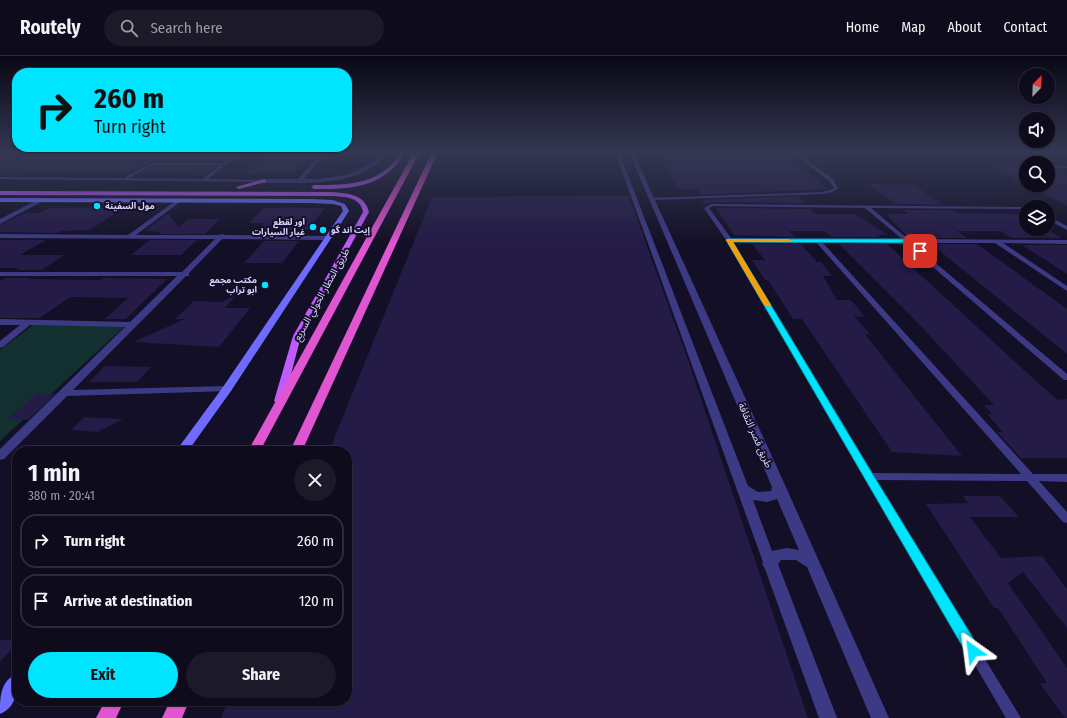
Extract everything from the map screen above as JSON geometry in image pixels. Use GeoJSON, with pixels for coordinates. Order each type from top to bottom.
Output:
{"type":"FeatureCollection","features":[{"type":"Feature","properties":{"kind":"highway","name":"طريق المطار الحولي السريع"},"geometry":{"type":"LineString","coordinates":[[257,446],[399,183]]}},
{"type":"Feature","properties":{"kind":"highway"},"geometry":{"type":"LineString","coordinates":[[298,446],[421,183]]}},
{"type":"Feature","properties":{"kind":"highway"},"geometry":{"type":"LineString","coordinates":[[106,718],[112,706]]}},
{"type":"Feature","properties":{"kind":"highway"},"geometry":{"type":"LineString","coordinates":[[172,718],[178,706]]}},
{"type":"Feature","properties":{"kind":"main road"},"geometry":{"type":"LineString","coordinates":[[240,187],[256,183]]}},
{"type":"Feature","properties":{"kind":"main road"},"geometry":{"type":"LineString","coordinates":[[120,186],[316,187],[359,183]]}},
{"type":"Feature","properties":{"kind":"main road"},"geometry":{"type":"LineString","coordinates":[[0,193],[331,194],[348,196],[362,200],[366,205],[366,212],[297,336],[277,409]]}},
{"type":"Feature","properties":{"kind":"main road"},"geometry":{"type":"LineString","coordinates":[[118,200],[130,193]]}},
{"type":"Feature","properties":{"kind":"main road"},"geometry":{"type":"LineString","coordinates":[[0,200],[312,201],[343,205],[346,211],[227,389],[186,446]]}},
{"type":"Feature","properties":{"kind":"main road"},"geometry":{"type":"LineString","coordinates":[[0,706],[12,689]]}},
{"type":"Feature","properties":{"kind":"street"},"geometry":{"type":"LineString","coordinates":[[628,183],[769,564],[828,718]]}},
{"type":"Feature","properties":{"kind":"street","name":"طريق قصر الثقافة"},"geometry":{"type":"LineString","coordinates":[[645,183],[814,564],[880,718]]}},
{"type":"Feature","properties":{"kind":"street"},"geometry":{"type":"LineString","coordinates":[[0,222],[41,200]]}},
{"type":"Feature","properties":{"kind":"street"},"geometry":{"type":"LineString","coordinates":[[130,236],[178,201]]}},
{"type":"Feature","properties":{"kind":"street"},"geometry":{"type":"LineString","coordinates":[[0,236],[222,236],[328,238]]}},
{"type":"Feature","properties":{"kind":"street"},"geometry":{"type":"LineString","coordinates":[[0,456],[132,325],[186,274],[222,236]]}},
{"type":"Feature","properties":{"kind":"street"},"geometry":{"type":"LineString","coordinates":[[0,274],[186,274]]}},
{"type":"Feature","properties":{"kind":"street"},"geometry":{"type":"LineString","coordinates":[[0,322],[132,325]]}},
{"type":"Feature","properties":{"kind":"street"},"geometry":{"type":"LineString","coordinates":[[0,345],[29,322]]}},
{"type":"Feature","properties":{"kind":"street"},"geometry":{"type":"LineString","coordinates":[[64,393],[227,389]]}},
{"type":"Feature","properties":{"kind":"street"},"geometry":{"type":"LineString","coordinates":[[741,488],[753,496],[766,498],[776,494],[779,485]]}},
{"type":"Feature","properties":{"kind":"street"},"geometry":{"type":"LineString","coordinates":[[769,564],[777,555],[791,553],[807,559],[814,564]]}},
{"type":"Feature","properties":{"kind":"lane"},"geometry":{"type":"LineString","coordinates":[[652,199],[823,193],[832,191],[836,188],[833,183]]}},
{"type":"Feature","properties":{"kind":"lane"},"geometry":{"type":"LineString","coordinates":[[1014,718],[868,476],[729,240],[706,208],[707,206],[1019,208]]}},
{"type":"Feature","properties":{"kind":"lane"},"geometry":{"type":"LineString","coordinates":[[867,207],[1067,378]]}},
{"type":"Feature","properties":{"kind":"lane"},"geometry":{"type":"LineString","coordinates":[[1055,222],[1067,228]]}},
{"type":"Feature","properties":{"kind":"lane"},"geometry":{"type":"LineString","coordinates":[[729,240],[1067,242]]}},
{"type":"Feature","properties":{"kind":"lane"},"geometry":{"type":"LineString","coordinates":[[818,241],[1031,477],[1067,519]]}},
{"type":"Feature","properties":{"kind":"lane"},"geometry":{"type":"LineString","coordinates":[[997,242],[1067,289]]}},
{"type":"Feature","properties":{"kind":"lane"},"geometry":{"type":"LineString","coordinates":[[868,476],[1067,478]]}},
{"type":"Feature","properties":{"kind":"green space"},"geometry":{"type":"Polygon","coordinates":[[[33,325],[125,326],[0,441],[0,350],[33,325]]]}},
{"type":"Feature","properties":{"kind":"building"},"geometry":{"type":"Polygon","coordinates":[[[674,183],[821,183],[828,189],[700,195],[698,189],[677,189],[674,183]]]}},
{"type":"Feature","properties":{"kind":"building"},"geometry":{"type":"Polygon","coordinates":[[[1055,183],[1067,183],[1067,205],[1041,192],[1055,192],[1055,183]]]}},
{"type":"Feature","properties":{"kind":"building"},"geometry":{"type":"Polygon","coordinates":[[[868,184],[912,184],[944,205],[895,204],[868,184]]]}},
{"type":"Feature","properties":{"kind":"building"},"geometry":{"type":"Polygon","coordinates":[[[629,196],[688,360],[808,718],[221,718],[226,706],[352,706],[352,446],[331,446],[432,197],[629,196]]]}},
{"type":"Feature","properties":{"kind":"building"},"geometry":{"type":"Polygon","coordinates":[[[798,196],[805,203],[712,202],[704,204],[702,200],[798,196]]]}},
{"type":"Feature","properties":{"kind":"building"},"geometry":{"type":"Polygon","coordinates":[[[124,207],[90,230],[61,231],[57,233],[0,232],[0,225],[25,213],[40,213],[49,208],[124,207]]]}},
{"type":"Feature","properties":{"kind":"building"},"geometry":{"type":"Polygon","coordinates":[[[263,208],[325,208],[304,234],[271,234],[273,232],[257,231],[265,223],[249,223],[263,208]]]}},
{"type":"Feature","properties":{"kind":"building"},"geometry":{"type":"Polygon","coordinates":[[[716,208],[810,209],[816,214],[855,214],[888,235],[878,235],[880,237],[832,237],[824,231],[789,231],[795,237],[734,235],[716,208]]]}},
{"type":"Feature","properties":{"kind":"building"},"geometry":{"type":"Polygon","coordinates":[[[903,210],[953,210],[958,213],[1019,214],[1019,236],[1055,236],[1055,234],[1062,238],[1011,238],[1000,231],[957,231],[967,238],[922,238],[920,235],[906,235],[886,214],[908,214],[903,210]]]}},
{"type":"Feature","properties":{"kind":"building"},"geometry":{"type":"Polygon","coordinates":[[[168,214],[179,227],[188,219],[220,219],[205,234],[158,234],[160,232],[144,231],[168,214]]]}},
{"type":"Feature","properties":{"kind":"building"},"geometry":{"type":"Polygon","coordinates":[[[0,240],[46,240],[20,255],[64,255],[42,270],[16,270],[20,268],[0,268],[0,240]]]}},
{"type":"Feature","properties":{"kind":"building"},"geometry":{"type":"Polygon","coordinates":[[[150,240],[197,240],[181,255],[131,255],[150,240]]]}},
{"type":"Feature","properties":{"kind":"building"},"geometry":{"type":"Polygon","coordinates":[[[264,241],[299,241],[282,263],[244,263],[264,241]]]}},
{"type":"Feature","properties":{"kind":"building"},"geometry":{"type":"Polygon","coordinates":[[[752,244],[801,244],[817,262],[821,262],[832,276],[823,276],[837,300],[851,300],[865,317],[854,316],[870,334],[865,334],[962,456],[892,452],[802,319],[793,319],[768,280],[765,280],[752,260],[765,260],[752,244]]]}},
{"type":"Feature","properties":{"kind":"building"},"geometry":{"type":"Polygon","coordinates":[[[839,244],[887,244],[1037,382],[1058,400],[1067,399],[1067,458],[1021,458],[997,432],[1003,432],[987,414],[992,414],[984,405],[994,405],[917,322],[839,244]]]}},
{"type":"Feature","properties":{"kind":"building"},"geometry":{"type":"Polygon","coordinates":[[[931,244],[977,244],[1067,309],[1067,354],[931,244]]]}},
{"type":"Feature","properties":{"kind":"building"},"geometry":{"type":"Polygon","coordinates":[[[1022,245],[1067,245],[1067,274],[1022,245]]]}},
{"type":"Feature","properties":{"kind":"building"},"geometry":{"type":"Polygon","coordinates":[[[5,278],[100,280],[103,278],[167,279],[126,319],[105,319],[128,298],[70,297],[40,318],[0,318],[0,281],[5,278]]]}},
{"type":"Feature","properties":{"kind":"building"},"geometry":{"type":"Polygon","coordinates":[[[236,295],[225,308],[250,308],[219,347],[133,342],[185,319],[175,319],[194,301],[222,302],[236,295]]]}},
{"type":"Feature","properties":{"kind":"building"},"geometry":{"type":"Polygon","coordinates":[[[105,366],[151,367],[137,382],[89,382],[105,366]]]}},
{"type":"Feature","properties":{"kind":"building"},"geometry":{"type":"Polygon","coordinates":[[[37,393],[55,394],[28,420],[8,419],[37,393]]]}},
{"type":"Feature","properties":{"kind":"building"},"geometry":{"type":"Polygon","coordinates":[[[84,417],[123,419],[97,432],[71,430],[84,417]]]}},
{"type":"Feature","properties":{"kind":"building"},"geometry":{"type":"Polygon","coordinates":[[[963,496],[1000,496],[1019,517],[970,517],[1001,558],[1042,556],[1067,589],[1067,628],[1023,572],[1008,583],[1067,668],[1067,718],[1065,718],[1040,683],[1047,683],[998,608],[994,608],[926,504],[968,503],[963,496]]]}},
{"type":"Feature","properties":{"kind":"building"},"geometry":{"type":"Polygon","coordinates":[[[0,640],[12,640],[12,650],[0,661],[0,640]]]}},
{"type":"Feature","properties":{"kind":"slow traffic"},"geometry":{"type":"LineString","coordinates":[[767,305],[729,240],[788,241]]}},
{"type":"Feature","properties":{"kind":"place","name":"مول السفينة"},"geometry":{"type":"Point","coordinates":[97,206]}},
{"type":"Feature","properties":{"kind":"place","name":"اور لقطع غيار السيارات"},"geometry":{"type":"Point","coordinates":[313,227]}},
{"type":"Feature","properties":{"kind":"place","name":"إيت اند گو"},"geometry":{"type":"Point","coordinates":[323,230]}},
{"type":"Feature","properties":{"kind":"place","name":"مكتب مجمع ابو تراب"},"geometry":{"type":"Point","coordinates":[265,285]}},
{"type":"Feature","properties":{"kind":"route"},"geometry":{"type":"LineString","coordinates":[[920,251],[908,241],[729,240],[973,651]]}}]}
